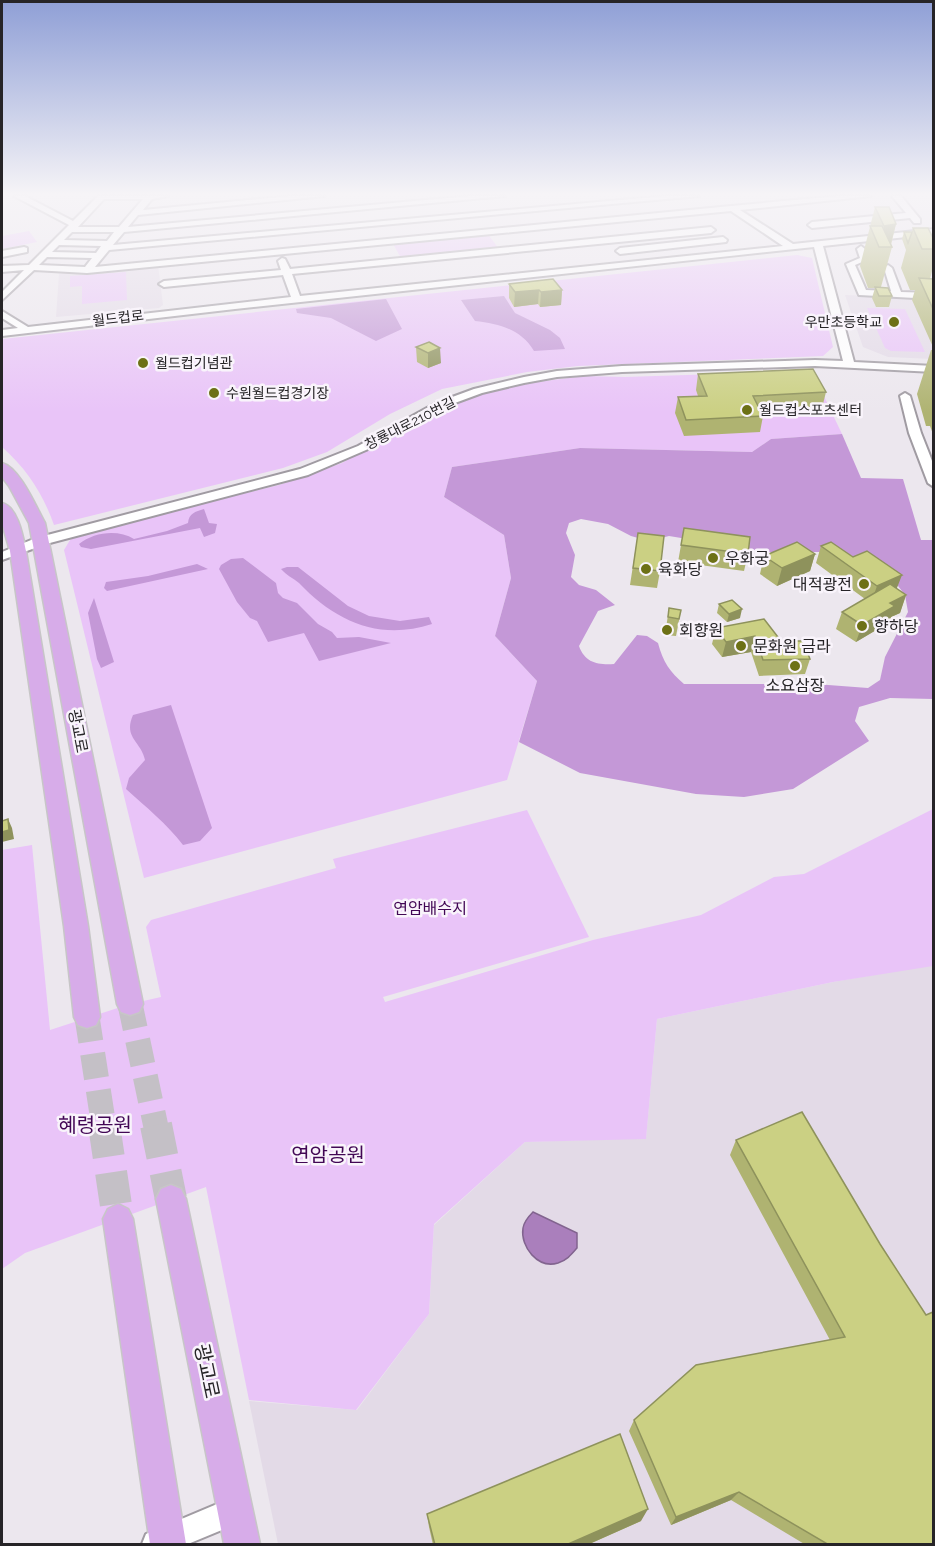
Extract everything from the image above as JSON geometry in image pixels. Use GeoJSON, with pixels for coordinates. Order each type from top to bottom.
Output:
{"type":"FeatureCollection","features":[{"type":"Feature","properties":{"kind":"main road","name":"광교로"},"geometry":{"type":"LineString","coordinates":[[2,468],[16,484],[37,524],[130,1004]]}},
{"type":"Feature","properties":{"kind":"main road","name":"광교로"},"geometry":{"type":"LineString","coordinates":[[2,508],[14,532],[10,553],[76,926],[87,1017]]}},
{"type":"Feature","properties":{"kind":"main road","name":"광교로"},"geometry":{"type":"LineString","coordinates":[[171,1198],[242,1545]]}},
{"type":"Feature","properties":{"kind":"main road"},"geometry":{"type":"LineString","coordinates":[[118,1219],[164,1543]]}},
{"type":"Feature","properties":{"kind":"street"},"geometry":{"type":"LineString","coordinates":[[2,297],[32,268]]}},
{"type":"Feature","properties":{"kind":"street"},"geometry":{"type":"LineString","coordinates":[[54,268],[87,270],[105,268]]}},
{"type":"Feature","properties":{"kind":"street"},"geometry":{"type":"LineString","coordinates":[[164,268],[167,304]]}},
{"type":"Feature","properties":{"kind":"street"},"geometry":{"type":"LineString","coordinates":[[285,268],[297,300]]}},
{"type":"Feature","properties":{"kind":"street"},"geometry":{"type":"LineString","coordinates":[[164,284],[315,268]]}},
{"type":"Feature","properties":{"kind":"street"},"geometry":{"type":"LineString","coordinates":[[518,268],[523,276]]}},
{"type":"Feature","properties":{"kind":"street","name":"월드컵로"},"geometry":{"type":"LineString","coordinates":[[2,331],[54,326],[167,304],[297,300],[412,283],[601,268]]}},
{"type":"Feature","properties":{"kind":"street"},"geometry":{"type":"LineString","coordinates":[[824,268],[849,363]]}},
{"type":"Feature","properties":{"kind":"street"},"geometry":{"type":"LineString","coordinates":[[852,268],[862,293],[933,296]]}},
{"type":"Feature","properties":{"kind":"street"},"geometry":{"type":"LineString","coordinates":[[888,268],[897,294]]}},
{"type":"Feature","properties":{"kind":"street"},"geometry":{"type":"LineString","coordinates":[[2,314],[23,327]]}},
{"type":"Feature","properties":{"kind":"street","name":"월드컵로"},"geometry":{"type":"LineString","coordinates":[[2,331],[23,327],[54,326]]}},
{"type":"Feature","properties":{"kind":"street","name":"창룡대로210번길"},"geometry":{"type":"LineString","coordinates":[[10,553],[41,541],[290,477],[352,453],[440,405],[478,391],[524,380],[557,374],[622,369],[849,363],[933,369]]}},
{"type":"Feature","properties":{"kind":"street"},"geometry":{"type":"LineString","coordinates":[[905,396],[920,434],[933,483]]}},
{"type":"Feature","properties":{"kind":"street"},"geometry":{"type":"LineString","coordinates":[[164,1543],[236,1510]]}},
{"type":"Feature","properties":{"kind":"shaded area"},"geometry":{"type":"Polygon","coordinates":[[[123,268],[158,268],[163,305],[159,308],[56,317],[59,274],[123,268]]]}},
{"type":"Feature","properties":{"kind":"shaded area","name":"우만초등학교"},"geometry":{"type":"Polygon","coordinates":[[[845,295],[933,298],[933,359],[888,357],[863,347],[845,295]]]}},
{"type":"Feature","properties":{"kind":"shaded area"},"geometry":{"type":"Polygon","coordinates":[[[504,296],[515,313],[550,330],[560,338],[565,349],[534,351],[523,337],[509,329],[475,321],[461,300],[504,296]]]}},
{"type":"Feature","properties":{"kind":"shaded area"},"geometry":{"type":"Polygon","coordinates":[[[386,299],[402,329],[376,341],[331,318],[297,313],[296,309],[386,299]]]}},
{"type":"Feature","properties":{"kind":"shaded area"},"geometry":{"type":"Polygon","coordinates":[[[842,434],[861,478],[903,479],[921,540],[933,540],[933,699],[890,698],[859,707],[855,721],[869,741],[793,789],[744,797],[696,794],[580,773],[519,742],[537,681],[495,636],[511,578],[504,535],[444,497],[452,467],[580,448],[752,452],[771,439],[842,434]],[[581,519],[569,523],[566,533],[575,555],[571,577],[579,585],[596,590],[615,605],[598,611],[579,646],[585,656],[593,662],[614,664],[637,635],[647,636],[658,643],[668,666],[684,684],[815,684],[868,688],[880,680],[885,657],[908,612],[905,595],[895,582],[858,558],[832,549],[819,552],[767,552],[669,536],[649,541],[631,536],[608,524],[581,519]]]}},
{"type":"Feature","properties":{"kind":"shaded area"},"geometry":{"type":"Polygon","coordinates":[[[204,509],[209,523],[217,524],[215,533],[204,537],[200,528],[91,549],[81,547],[79,544],[106,533],[121,534],[134,539],[167,531],[188,523],[191,515],[204,509]]]}},
{"type":"Feature","properties":{"kind":"shaded area"},"geometry":{"type":"Polygon","coordinates":[[[243,558],[276,583],[278,593],[283,598],[297,603],[318,624],[332,632],[337,638],[359,637],[391,643],[319,661],[304,633],[268,642],[257,621],[250,618],[237,602],[219,569],[231,559],[243,558]]]}},
{"type":"Feature","properties":{"kind":"shaded area"},"geometry":{"type":"Polygon","coordinates":[[[197,564],[208,569],[107,591],[104,588],[106,582],[148,576],[197,564]]]}},
{"type":"Feature","properties":{"kind":"shaded area"},"geometry":{"type":"Polygon","coordinates":[[[298,567],[348,606],[369,616],[400,621],[429,617],[432,624],[413,629],[377,629],[344,618],[313,597],[281,569],[298,567]]]}},
{"type":"Feature","properties":{"kind":"shaded area"},"geometry":{"type":"Polygon","coordinates":[[[94,598],[114,662],[101,668],[97,659],[88,613],[94,598]]]}},
{"type":"Feature","properties":{"kind":"shaded area"},"geometry":{"type":"Polygon","coordinates":[[[171,705],[212,828],[200,841],[183,845],[126,789],[129,778],[145,760],[131,734],[130,723],[133,715],[171,705]]]}},
{"type":"Feature","properties":{"kind":"shaded area"},"geometry":{"type":"Polygon","coordinates":[[[933,966],[933,1544],[278,1544],[249,1401],[357,1410],[429,1314],[434,1225],[525,1142],[646,1138],[657,1019],[833,982],[933,966]]]}},
{"type":"Feature","properties":{"kind":"shaded area"},"geometry":{"type":"Polygon","coordinates":[[[533,1212],[577,1233],[577,1248],[566,1259],[558,1263],[544,1263],[537,1260],[527,1249],[523,1228],[533,1212]]]}},
{"type":"Feature","properties":{"kind":"green space"},"geometry":{"type":"Polygon","coordinates":[[[673,268],[814,268],[833,347],[823,356],[578,366],[527,372],[442,389],[390,414],[327,452],[283,468],[54,525],[33,483],[2,447],[2,339],[673,268]]]}},
{"type":"Feature","properties":{"kind":"green space"},"geometry":{"type":"Polygon","coordinates":[[[126,272],[127,300],[82,304],[82,286],[70,287],[70,276],[126,272]]]}},
{"type":"Feature","properties":{"kind":"green space"},"geometry":{"type":"Polygon","coordinates":[[[867,308],[905,309],[925,352],[891,351],[885,348],[867,308]]]}},
{"type":"Feature","properties":{"kind":"green space"},"geometry":{"type":"Polygon","coordinates":[[[812,371],[842,434],[771,439],[752,452],[580,448],[452,467],[444,497],[504,535],[511,578],[495,636],[537,681],[507,780],[144,878],[64,550],[70,540],[82,533],[279,485],[342,463],[419,417],[449,403],[499,387],[584,376],[625,377],[812,371]]]}},
{"type":"Feature","properties":{"kind":"green space","name":"연암공원"},"geometry":{"type":"Polygon","coordinates":[[[933,809],[933,966],[833,982],[657,1019],[646,1139],[525,1142],[434,1224],[429,1314],[356,1410],[249,1400],[206,1187],[25,1253],[2,1269],[2,850],[32,845],[50,1030],[130,1004],[161,997],[146,927],[151,920],[336,868],[333,859],[527,810],[589,937],[383,997],[385,1002],[593,940],[701,915],[774,877],[804,874],[933,809]]]}},
{"type":"Feature","properties":{"kind":"building"},"geometry":{"type":"Polygon","coordinates":[[[919,278],[933,279],[933,309],[919,278]]]}},
{"type":"Feature","properties":{"kind":"building"},"geometry":{"type":"Polygon","coordinates":[[[553,279],[562,290],[515,292],[509,284],[553,279]]]}},
{"type":"Feature","properties":{"kind":"building"},"geometry":{"type":"Polygon","coordinates":[[[875,287],[888,288],[892,296],[879,296],[875,287]]]}},
{"type":"Feature","properties":{"kind":"building"},"geometry":{"type":"Polygon","coordinates":[[[429,342],[440,348],[428,353],[416,347],[429,342]]]}},
{"type":"Feature","properties":{"kind":"building"},"geometry":{"type":"Polygon","coordinates":[[[813,369],[826,392],[753,396],[763,416],[686,420],[678,397],[707,396],[698,374],[813,369]]]}},
{"type":"Feature","properties":{"kind":"building"},"geometry":{"type":"Polygon","coordinates":[[[684,528],[750,537],[748,554],[681,545],[684,528]]]}},
{"type":"Feature","properties":{"kind":"building"},"geometry":{"type":"Polygon","coordinates":[[[638,533],[664,536],[660,571],[633,568],[638,533]]]}},
{"type":"Feature","properties":{"kind":"building"},"geometry":{"type":"Polygon","coordinates":[[[797,542],[815,554],[782,568],[764,556],[797,542]]]}},
{"type":"Feature","properties":{"kind":"building"},"geometry":{"type":"Polygon","coordinates":[[[831,542],[853,557],[867,551],[902,575],[877,586],[821,546],[831,542]]]}},
{"type":"Feature","properties":{"kind":"building"},"geometry":{"type":"Polygon","coordinates":[[[890,584],[906,595],[890,603],[895,606],[862,625],[842,612],[890,584]]]}},
{"type":"Feature","properties":{"kind":"building"},"geometry":{"type":"Polygon","coordinates":[[[732,600],[742,609],[729,614],[719,604],[732,600]]]}},
{"type":"Feature","properties":{"kind":"building"},"geometry":{"type":"Polygon","coordinates":[[[669,608],[681,610],[679,619],[668,617],[669,608]]]}},
{"type":"Feature","properties":{"kind":"building"},"geometry":{"type":"Polygon","coordinates":[[[764,619],[781,641],[803,641],[810,659],[763,660],[755,636],[726,642],[716,628],[764,619]]]}},
{"type":"Feature","properties":{"kind":"building"},"geometry":{"type":"Polygon","coordinates":[[[8,819],[9,830],[2,832],[2,821],[8,819]]]}},
{"type":"Feature","properties":{"kind":"building"},"geometry":{"type":"Polygon","coordinates":[[[802,1112],[880,1244],[926,1315],[933,1312],[933,1545],[829,1545],[739,1492],[676,1517],[634,1420],[696,1365],[845,1337],[736,1140],[802,1112]]]}},
{"type":"Feature","properties":{"kind":"building"},"geometry":{"type":"Polygon","coordinates":[[[620,1434],[648,1509],[566,1545],[435,1545],[427,1514],[620,1434]]]}},
{"type":"Feature","properties":{"kind":"tunnel"},"geometry":{"type":"LineString","coordinates":[[130,1004],[156,1127]]}},
{"type":"Feature","properties":{"kind":"tunnel"},"geometry":{"type":"LineString","coordinates":[[87,1017],[104,1127]]}},
{"type":"Feature","properties":{"kind":"tunnel"},"geometry":{"type":"LineString","coordinates":[[104,1125],[118,1219]]}},
{"type":"Feature","properties":{"kind":"tunnel"},"geometry":{"type":"LineString","coordinates":[[156,1125],[171,1199]]}},
{"type":"Feature","properties":{"kind":"place","name":"우만초등학교"},"geometry":{"type":"Point","coordinates":[894,322]}},
{"type":"Feature","properties":{"kind":"place","name":"월드컵기념관"},"geometry":{"type":"Point","coordinates":[143,363]}},
{"type":"Feature","properties":{"kind":"place","name":"수원월드컵경기장"},"geometry":{"type":"Point","coordinates":[214,393]}},
{"type":"Feature","properties":{"kind":"place","name":"월드컵스포츠센터"},"geometry":{"type":"Point","coordinates":[747,410]}},
{"type":"Feature","properties":{"kind":"place","name":"우화궁"},"geometry":{"type":"Point","coordinates":[713,558]}},
{"type":"Feature","properties":{"kind":"place","name":"육화당"},"geometry":{"type":"Point","coordinates":[646,569]}},
{"type":"Feature","properties":{"kind":"place","name":"대적광전"},"geometry":{"type":"Point","coordinates":[864,584]}},
{"type":"Feature","properties":{"kind":"place","name":"향하당"},"geometry":{"type":"Point","coordinates":[862,626]}},
{"type":"Feature","properties":{"kind":"place","name":"회향원"},"geometry":{"type":"Point","coordinates":[667,630]}},
{"type":"Feature","properties":{"kind":"place","name":"문화원 금라"},"geometry":{"type":"Point","coordinates":[741,646]}},
{"type":"Feature","properties":{"kind":"place","name":"소요삼장"},"geometry":{"type":"Point","coordinates":[795,666]}},
{"type":"Feature","properties":{"kind":"park label","name":"연암배수지"},"geometry":{"type":"Point","coordinates":[430,908]}},
{"type":"Feature","properties":{"kind":"park label","name":"혜령공원"},"geometry":{"type":"Point","coordinates":[95,1125]}}]}
